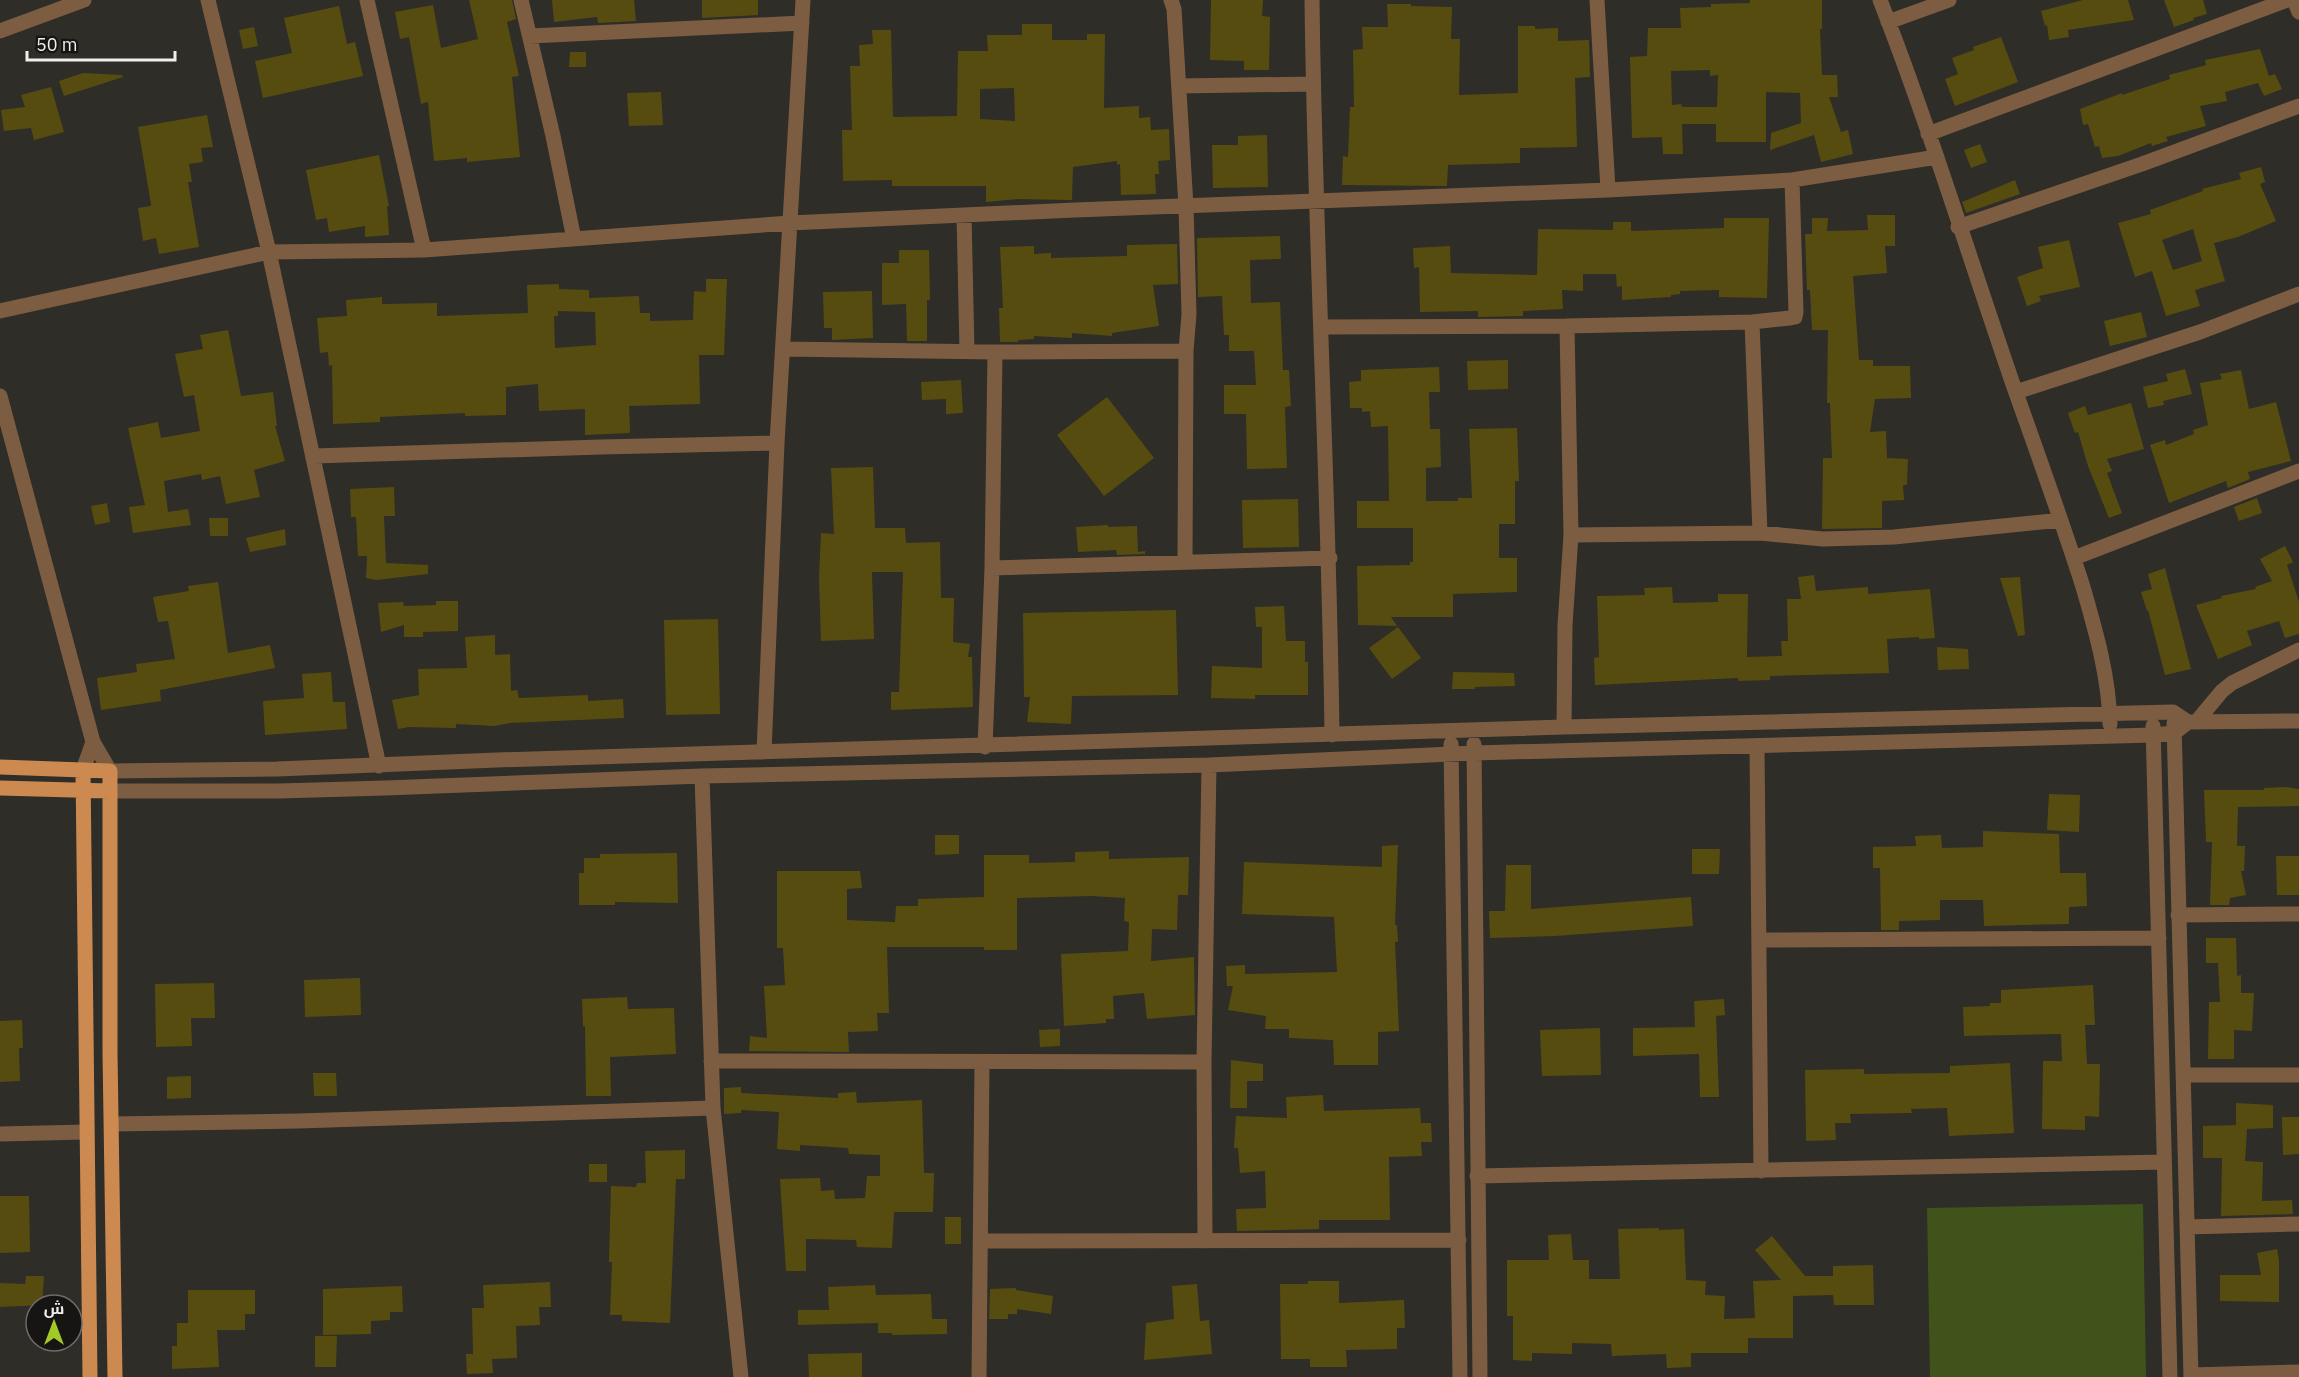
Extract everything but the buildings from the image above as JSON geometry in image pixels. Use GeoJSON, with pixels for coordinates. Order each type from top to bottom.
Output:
{"type":"FeatureCollection","features":[{"type":"Feature","properties":{"kind":"main road"},"geometry":{"type":"LineString","coordinates":[[0,767],[110,771],[115,1377]]}},
{"type":"Feature","properties":{"kind":"main road"},"geometry":{"type":"LineString","coordinates":[[83,770],[90,1377]]}},
{"type":"Feature","properties":{"kind":"main road"},"geometry":{"type":"LineString","coordinates":[[0,788],[109,791]]}},
{"type":"Feature","properties":{"kind":"street"},"geometry":{"type":"LineString","coordinates":[[0,31],[84,0]]}},
{"type":"Feature","properties":{"kind":"street"},"geometry":{"type":"LineString","coordinates":[[208,0],[314,456],[380,766]]}},
{"type":"Feature","properties":{"kind":"street"},"geometry":{"type":"LineString","coordinates":[[367,0],[424,249]]}},
{"type":"Feature","properties":{"kind":"street"},"geometry":{"type":"LineString","coordinates":[[521,0],[574,239]]}},
{"type":"Feature","properties":{"kind":"street"},"geometry":{"type":"LineString","coordinates":[[764,752],[777,443],[804,0]]}},
{"type":"Feature","properties":{"kind":"street"},"geometry":{"type":"LineString","coordinates":[[1171,0],[1174,9],[1186,206],[1189,314],[1186,351],[1185,562]]}},
{"type":"Feature","properties":{"kind":"street"},"geometry":{"type":"LineString","coordinates":[[1311,0],[1316,201],[1330,558],[1332,735]]}},
{"type":"Feature","properties":{"kind":"street"},"geometry":{"type":"LineString","coordinates":[[1597,0],[1608,190]]}},
{"type":"Feature","properties":{"kind":"street"},"geometry":{"type":"LineString","coordinates":[[1880,0],[1937,157],[1958,226],[2074,558],[2105,668],[2110,736]]}},
{"type":"Feature","properties":{"kind":"street"},"geometry":{"type":"LineString","coordinates":[[1888,22],[1949,0]]}},
{"type":"Feature","properties":{"kind":"street"},"geometry":{"type":"LineString","coordinates":[[1928,134],[2287,0]]}},
{"type":"Feature","properties":{"kind":"street"},"geometry":{"type":"LineString","coordinates":[[2294,0],[2299,12]]}},
{"type":"Feature","properties":{"kind":"street"},"geometry":{"type":"LineString","coordinates":[[530,36],[802,23]]}},
{"type":"Feature","properties":{"kind":"street"},"geometry":{"type":"LineString","coordinates":[[1179,86],[1313,84]]}},
{"type":"Feature","properties":{"kind":"street"},"geometry":{"type":"LineString","coordinates":[[1958,226],[2142,164],[2299,106]]}},
{"type":"Feature","properties":{"kind":"street"},"geometry":{"type":"LineString","coordinates":[[0,310],[268,252],[424,249],[790,223],[1608,190],[1792,180],[1937,157]]}},
{"type":"Feature","properties":{"kind":"street"},"geometry":{"type":"LineString","coordinates":[[1321,327],[1567,326],[1752,322],[1795,317],[1792,180]]}},
{"type":"Feature","properties":{"kind":"street"},"geometry":{"type":"LineString","coordinates":[[964,215],[967,351]]}},
{"type":"Feature","properties":{"kind":"street"},"geometry":{"type":"LineString","coordinates":[[2016,392],[2200,332],[2299,294]]}},
{"type":"Feature","properties":{"kind":"street"},"geometry":{"type":"LineString","coordinates":[[1752,322],[1760,533]]}},
{"type":"Feature","properties":{"kind":"street"},"geometry":{"type":"LineString","coordinates":[[1564,728],[1565,626],[1571,535],[1567,326]]}},
{"type":"Feature","properties":{"kind":"street"},"geometry":{"type":"LineString","coordinates":[[783,349],[995,352],[1186,351]]}},
{"type":"Feature","properties":{"kind":"street"},"geometry":{"type":"LineString","coordinates":[[985,747],[992,568],[995,352]]}},
{"type":"Feature","properties":{"kind":"street"},"geometry":{"type":"LineString","coordinates":[[0,396],[93,742],[110,771],[380,766],[1451,731],[2173,712],[2192,721],[2299,721]]}},
{"type":"Feature","properties":{"kind":"street"},"geometry":{"type":"LineString","coordinates":[[314,456],[777,443]]}},
{"type":"Feature","properties":{"kind":"street"},"geometry":{"type":"LineString","coordinates":[[2074,558],[2299,471]]}},
{"type":"Feature","properties":{"kind":"street"},"geometry":{"type":"LineString","coordinates":[[1571,535],[1760,533],[1823,539],[1894,537],[2061,520]]}},
{"type":"Feature","properties":{"kind":"street"},"geometry":{"type":"LineString","coordinates":[[992,568],[1330,558]]}},
{"type":"Feature","properties":{"kind":"street"},"geometry":{"type":"LineString","coordinates":[[109,791],[279,791],[702,776],[1209,765],[1474,753],[2154,735],[2174,733],[2192,721],[2232,684],[2299,650]]}},
{"type":"Feature","properties":{"kind":"street"},"geometry":{"type":"LineString","coordinates":[[2173,712],[2191,1376],[2299,1372]]}},
{"type":"Feature","properties":{"kind":"street"},"geometry":{"type":"LineString","coordinates":[[2153,714],[2170,1377]]}},
{"type":"Feature","properties":{"kind":"street"},"geometry":{"type":"LineString","coordinates":[[1451,731],[1460,1377]]}},
{"type":"Feature","properties":{"kind":"street"},"geometry":{"type":"LineString","coordinates":[[1474,731],[1480,1377]]}},
{"type":"Feature","properties":{"kind":"street"},"geometry":{"type":"LineString","coordinates":[[83,770],[93,742]]}},
{"type":"Feature","properties":{"kind":"street"},"geometry":{"type":"LineString","coordinates":[[1757,746],[1761,1171]]}},
{"type":"Feature","properties":{"kind":"street"},"geometry":{"type":"LineString","coordinates":[[1205,1241],[1204,1062],[1209,765]]}},
{"type":"Feature","properties":{"kind":"street"},"geometry":{"type":"LineString","coordinates":[[702,776],[713,1108],[741,1377]]}},
{"type":"Feature","properties":{"kind":"street"},"geometry":{"type":"LineString","coordinates":[[2178,915],[2299,914]]}},
{"type":"Feature","properties":{"kind":"street"},"geometry":{"type":"LineString","coordinates":[[1759,940],[2159,938]]}},
{"type":"Feature","properties":{"kind":"street"},"geometry":{"type":"LineString","coordinates":[[711,1061],[1204,1062]]}},
{"type":"Feature","properties":{"kind":"street"},"geometry":{"type":"LineString","coordinates":[[979,1377],[982,1062]]}},
{"type":"Feature","properties":{"kind":"street"},"geometry":{"type":"LineString","coordinates":[[2183,1075],[2299,1075]]}},
{"type":"Feature","properties":{"kind":"street"},"geometry":{"type":"LineString","coordinates":[[112,1124],[713,1108]]}},
{"type":"Feature","properties":{"kind":"street"},"geometry":{"type":"LineString","coordinates":[[0,1134],[86,1132]]}},
{"type":"Feature","properties":{"kind":"street"},"geometry":{"type":"LineString","coordinates":[[1478,1176],[2164,1162]]}},
{"type":"Feature","properties":{"kind":"street"},"geometry":{"type":"LineString","coordinates":[[2187,1227],[2299,1224]]}},
{"type":"Feature","properties":{"kind":"street"},"geometry":{"type":"LineString","coordinates":[[981,1241],[1459,1240]]}},
{"type":"Feature","properties":{"kind":"green space"},"geometry":{"type":"Polygon","coordinates":[[[2143,1204],[2146,1377],[1930,1377],[1927,1208],[2143,1204]]]}}]}
